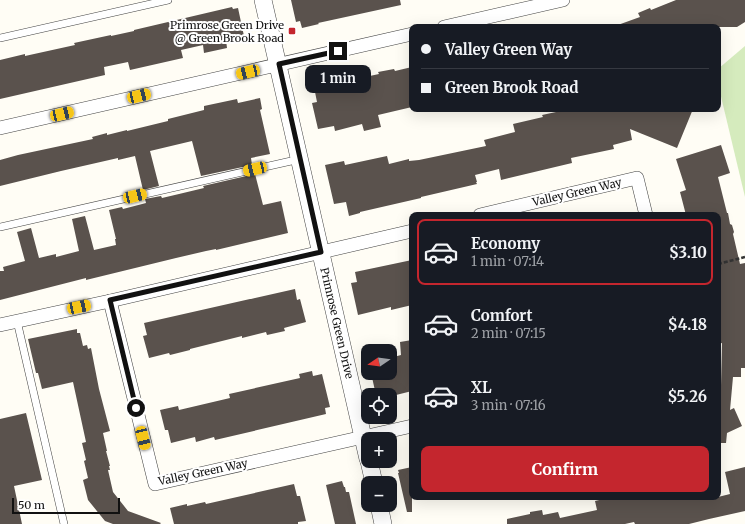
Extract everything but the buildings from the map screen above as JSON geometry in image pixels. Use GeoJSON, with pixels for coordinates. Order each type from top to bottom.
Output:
{"type":"FeatureCollection","features":[{"type":"Feature","properties":{"kind":"street","name":"Primrose Green Drive"},"geometry":{"type":"LineString","coordinates":[[264,0],[362,432]]}},
{"type":"Feature","properties":{"kind":"street"},"geometry":{"type":"LineString","coordinates":[[457,24],[563,0]]}},
{"type":"Feature","properties":{"kind":"street"},"geometry":{"type":"LineString","coordinates":[[0,128],[409,35]]}},
{"type":"Feature","properties":{"kind":"street","name":"Valley Green Way"},"geometry":{"type":"LineString","coordinates":[[493,212],[637,178],[645,212]]}},
{"type":"Feature","properties":{"kind":"street"},"geometry":{"type":"LineString","coordinates":[[0,325],[409,232]]}},
{"type":"Feature","properties":{"kind":"street","name":"Valley Green Way"},"geometry":{"type":"LineString","coordinates":[[110,300],[155,484],[361,437]]}},
{"type":"Feature","properties":{"kind":"street","name":"Valley Green Way"},"geometry":{"type":"LineString","coordinates":[[385,432],[409,427]]}},
{"type":"Feature","properties":{"kind":"street"},"geometry":{"type":"LineString","coordinates":[[380,512],[383,524]]}},
{"type":"Feature","properties":{"kind":"lane"},"geometry":{"type":"LineString","coordinates":[[0,38],[168,0]]}},
{"type":"Feature","properties":{"kind":"lane"},"geometry":{"type":"LineString","coordinates":[[0,227],[300,159]]}},
{"type":"Feature","properties":{"kind":"lane"},"geometry":{"type":"LineString","coordinates":[[17,321],[64,524]]}},
{"type":"Feature","properties":{"kind":"path"},"geometry":{"type":"LineString","coordinates":[[721,263],[745,257]]}},
{"type":"Feature","properties":{"kind":"green space"},"geometry":{"type":"Polygon","coordinates":[[[745,46],[745,197],[721,97],[721,66],[745,46]]]}},
{"type":"Feature","properties":{"kind":"place","name":"Primrose Green Drive @ Green Brook Road"},"geometry":{"type":"Point","coordinates":[292,31]}},
{"type":"Feature","properties":{"kind":"route"},"geometry":{"type":"LineString","coordinates":[[136,408],[110,300],[321,252],[279,64],[338,51]]}}]}
